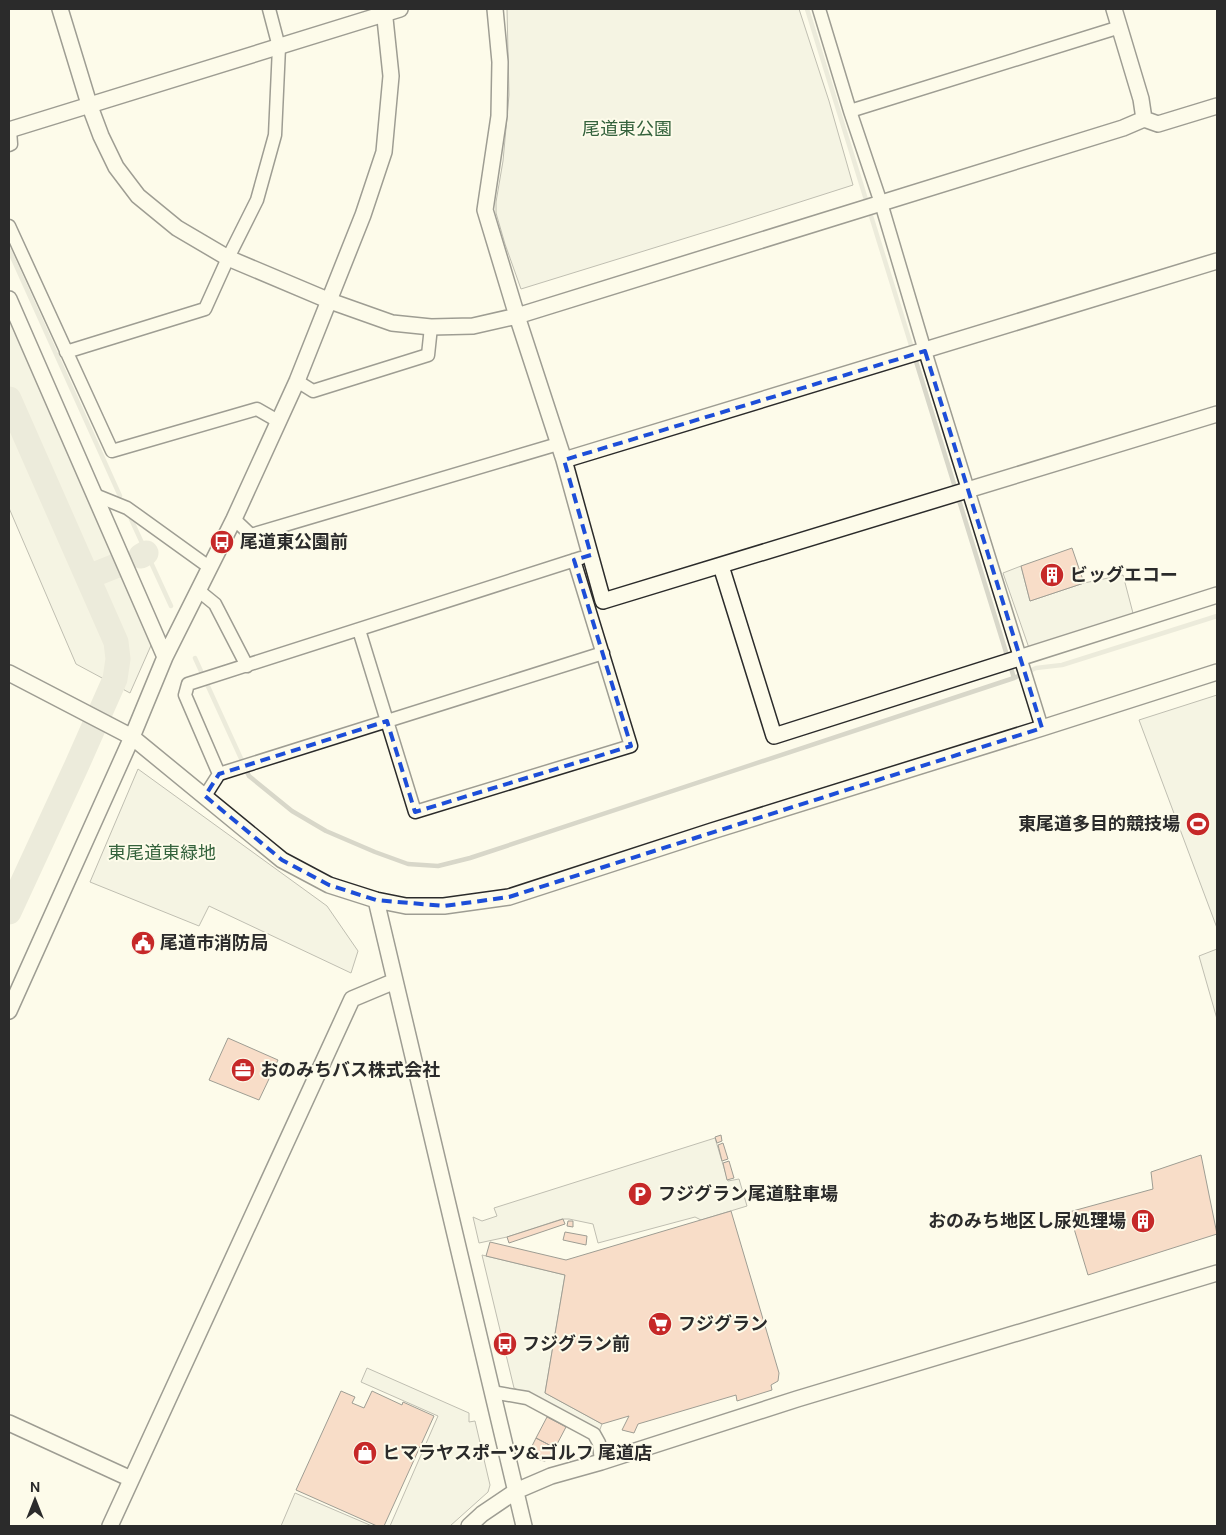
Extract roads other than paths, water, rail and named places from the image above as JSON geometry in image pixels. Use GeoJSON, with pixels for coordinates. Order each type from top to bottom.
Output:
{"type":"FeatureCollection","features":[{"type":"Feature","properties":{"kind":"street"},"geometry":{"type":"LineString","coordinates":[[60,9],[100,136],[116,167],[138,196],[177,228],[228,258],[330,301],[392,323],[432,327],[473,326],[517,316],[1144,120],[1158,124],[1217,106]]}},
{"type":"Feature","properties":{"kind":"street"},"geometry":{"type":"LineString","coordinates":[[66,352],[205,309],[257,200],[276,135],[280,46],[269,9]]}},
{"type":"Feature","properties":{"kind":"street"},"geometry":{"type":"LineString","coordinates":[[495,9],[500,62],[499,116],[485,210],[564,460],[603,601],[1217,414]]}},
{"type":"Feature","properties":{"kind":"street"},"geometry":{"type":"LineString","coordinates":[[818,9],[850,111],[872,206],[917,353],[1018,665],[1042,728]]}},
{"type":"Feature","properties":{"kind":"street"},"geometry":{"type":"LineString","coordinates":[[1114,9],[1141,99],[1144,120]]}},
{"type":"Feature","properties":{"kind":"street"},"geometry":{"type":"LineString","coordinates":[[9,135],[89,104],[280,46],[390,10],[391,76],[384,152],[363,215],[330,301],[278,422],[234,519],[165,657],[132,737],[9,1011]]}},
{"type":"Feature","properties":{"kind":"street"},"geometry":{"type":"LineString","coordinates":[[850,111],[1120,27]]}},
{"type":"Feature","properties":{"kind":"street"},"geometry":{"type":"LineString","coordinates":[[9,226],[112,451],[257,409],[278,422]]}},
{"type":"Feature","properties":{"kind":"street"},"geometry":{"type":"LineString","coordinates":[[564,460],[1217,261]]}},
{"type":"Feature","properties":{"kind":"street"},"geometry":{"type":"LineString","coordinates":[[9,299],[165,657]]}},
{"type":"Feature","properties":{"kind":"street"},"geometry":{"type":"LineString","coordinates":[[296,381],[313,391],[428,355],[432,327]]}},
{"type":"Feature","properties":{"kind":"street"},"geometry":{"type":"LineString","coordinates":[[234,519],[251,534],[558,444]]}},
{"type":"Feature","properties":{"kind":"street"},"geometry":{"type":"LineString","coordinates":[[95,495],[127,508],[209,567]]}},
{"type":"Feature","properties":{"kind":"street"},"geometry":{"type":"LineString","coordinates":[[218,774],[185,695],[188,684],[591,555]]}},
{"type":"Feature","properties":{"kind":"street"},"geometry":{"type":"LineString","coordinates":[[359,630],[415,812],[631,746],[574,560]]}},
{"type":"Feature","properties":{"kind":"street"},"geometry":{"type":"LineString","coordinates":[[721,566],[774,736],[1018,665],[1217,595]]}},
{"type":"Feature","properties":{"kind":"street"},"geometry":{"type":"LineString","coordinates":[[199,591],[215,604],[247,666]]}},
{"type":"Feature","properties":{"kind":"street"},"geometry":{"type":"LineString","coordinates":[[205,796],[218,774],[603,653]]}},
{"type":"Feature","properties":{"kind":"street"},"geometry":{"type":"LineString","coordinates":[[9,673],[132,737],[282,860],[329,885],[376,900],[406,906],[444,906],[509,898],[712,831],[1217,672]]}},
{"type":"Feature","properties":{"kind":"street"},"geometry":{"type":"LineString","coordinates":[[376,900],[524,1526]]}},
{"type":"Feature","properties":{"kind":"street"},"geometry":{"type":"LineString","coordinates":[[110,1526],[352,999],[395,981]]}},
{"type":"Feature","properties":{"kind":"street"},"geometry":{"type":"LineString","coordinates":[[469,1526],[482,1514],[516,1491],[551,1476],[601,1462],[788,1402],[1217,1273]]}},
{"type":"Feature","properties":{"kind":"street"},"geometry":{"type":"LineString","coordinates":[[492,1392],[527,1398],[594,1434],[599,1443],[601,1462]]}},
{"type":"Feature","properties":{"kind":"street"},"geometry":{"type":"LineString","coordinates":[[9,1423],[131,1479]]}},
{"type":"Feature","properties":{"kind":"waterway"},"geometry":{"type":"LineString","coordinates":[[807,9],[1014,678]]}},
{"type":"Feature","properties":{"kind":"waterway"},"geometry":{"type":"LineString","coordinates":[[9,250],[120,496]]}},
{"type":"Feature","properties":{"kind":"waterway"},"geometry":{"type":"LineString","coordinates":[[9,399],[116,642],[118,659],[115,679],[9,912]]}},
{"type":"Feature","properties":{"kind":"waterway"},"geometry":{"type":"LineString","coordinates":[[131,519],[171,606]]}},
{"type":"Feature","properties":{"kind":"waterway"},"geometry":{"type":"LineString","coordinates":[[141,556],[146,553]]}},
{"type":"Feature","properties":{"kind":"waterway"},"geometry":{"type":"LineString","coordinates":[[88,577],[118,565]]}},
{"type":"Feature","properties":{"kind":"waterway"},"geometry":{"type":"LineString","coordinates":[[195,658],[249,776],[292,811],[326,831],[408,864],[438,866],[470,858],[1014,678],[1036,668],[1062,665],[1217,616]]}},
{"type":"Feature","properties":{"kind":"place","name":"尾道東公園前"},"geometry":{"type":"Point","coordinates":[222,542]}},
{"type":"Feature","properties":{"kind":"place","name":"ビッグエコー"},"geometry":{"type":"Point","coordinates":[1052,575]}},
{"type":"Feature","properties":{"kind":"place","name":"東尾道多目的競技場"},"geometry":{"type":"Point","coordinates":[1198,824]}},
{"type":"Feature","properties":{"kind":"place","name":"尾道市消防局"},"geometry":{"type":"Point","coordinates":[143,943]}},
{"type":"Feature","properties":{"kind":"place","name":"おのみちバス株式会社"},"geometry":{"type":"Point","coordinates":[243,1070]}},
{"type":"Feature","properties":{"kind":"place","name":"フジグラン尾道駐車場"},"geometry":{"type":"Point","coordinates":[640,1194]}},
{"type":"Feature","properties":{"kind":"place","name":"おのみち地区し尿処理場"},"geometry":{"type":"Point","coordinates":[1143,1221]}},
{"type":"Feature","properties":{"kind":"place","name":"フジグラン"},"geometry":{"type":"Point","coordinates":[660,1324]}},
{"type":"Feature","properties":{"kind":"place","name":"フジグラン前"},"geometry":{"type":"Point","coordinates":[505,1344]}},
{"type":"Feature","properties":{"kind":"place","name":"ヒマラヤスポーツ&ゴルフ 尾道店"},"geometry":{"type":"Point","coordinates":[365,1453]}},
{"type":"Feature","properties":{"kind":"park label","name":"尾道東公園"},"geometry":{"type":"Point","coordinates":[627,129]}},
{"type":"Feature","properties":{"kind":"park label","name":"東尾道東緑地"},"geometry":{"type":"Point","coordinates":[162,853]}}]}
